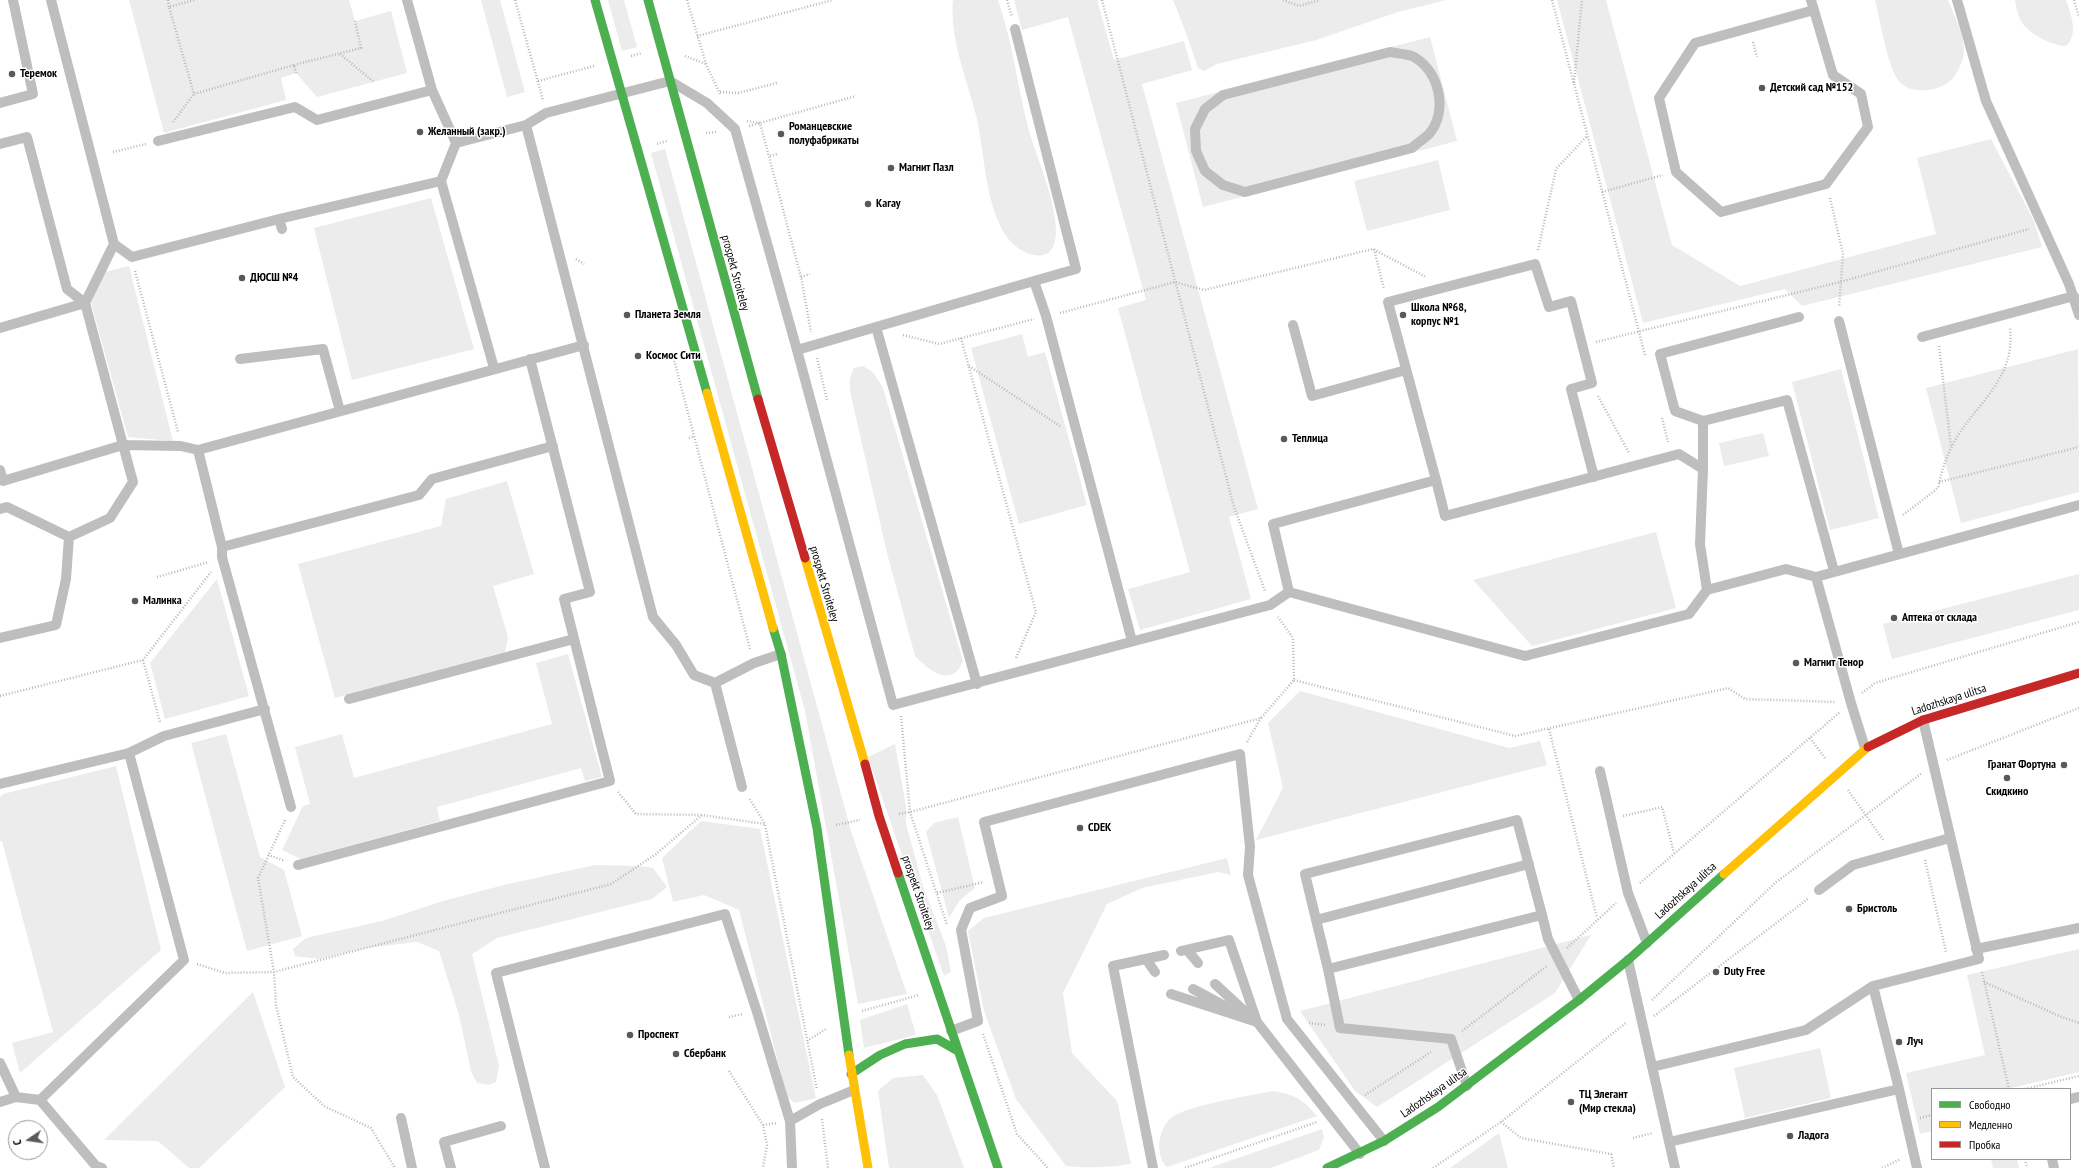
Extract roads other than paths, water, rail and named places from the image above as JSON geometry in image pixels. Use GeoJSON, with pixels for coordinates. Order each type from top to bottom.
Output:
{"type":"FeatureCollection","features":[{"type":"Feature","properties":{"kind":"main road"},"geometry":{"type":"LineString","coordinates":[[595,0],[781,654],[817,828],[854,1090],[868,1168]]}},
{"type":"Feature","properties":{"kind":"main road","name":"prospekt Stroiteley"},"geometry":{"type":"LineString","coordinates":[[648,0],[748,364],[852,716],[879,816],[998,1168]]}},
{"type":"Feature","properties":{"kind":"main road","name":"Ladozhskaya ulitsa"},"geometry":{"type":"LineString","coordinates":[[1327,1168],[1360,1154],[1384,1141],[1438,1107],[1579,1000],[1628,960],[1865,748],[1922,720],[2079,673]]}},
{"type":"Feature","properties":{"kind":"main road"},"geometry":{"type":"LineString","coordinates":[[852,1074],[880,1055],[905,1044],[937,1040],[958,1051]]}},
{"type":"Feature","properties":{"kind":"lane"},"geometry":{"type":"LineString","coordinates":[[0,103],[33,94],[13,0]]}},
{"type":"Feature","properties":{"kind":"lane"},"geometry":{"type":"LineString","coordinates":[[51,0],[114,244],[132,257],[279,219],[441,181]]}},
{"type":"Feature","properties":{"kind":"lane"},"geometry":{"type":"LineString","coordinates":[[407,0],[432,90],[456,143],[441,181],[494,368]]}},
{"type":"Feature","properties":{"kind":"lane"},"geometry":{"type":"LineString","coordinates":[[1957,0],[1986,101],[2041,226],[2069,284],[2079,316]]}},
{"type":"Feature","properties":{"kind":"lane"},"geometry":{"type":"LineString","coordinates":[[1812,5],[1833,75],[1861,94],[1868,127],[1826,184],[1721,212],[1676,172],[1659,98],[1695,43],[1812,5]]}},
{"type":"Feature","properties":{"kind":"lane"},"geometry":{"type":"LineString","coordinates":[[797,350],[1076,269],[1015,29]]}},
{"type":"Feature","properties":{"kind":"lane"},"geometry":{"type":"LineString","coordinates":[[1390,52],[1412,56],[1429,70],[1439,91],[1439,113],[1430,133],[1412,148],[1245,192],[1223,185],[1205,171],[1196,151],[1196,129],[1205,108],[1223,94],[1390,52]]}},
{"type":"Feature","properties":{"kind":"lane"},"geometry":{"type":"LineString","coordinates":[[456,143],[526,125],[546,113],[670,81],[707,102],[735,129],[797,350],[893,705],[1270,606],[1289,592]]}},
{"type":"Feature","properties":{"kind":"lane"},"geometry":{"type":"LineString","coordinates":[[158,142],[295,107],[317,120],[432,90]]}},
{"type":"Feature","properties":{"kind":"lane"},"geometry":{"type":"LineString","coordinates":[[526,125],[653,616],[676,645],[694,675],[715,683],[754,663],[781,654]]}},
{"type":"Feature","properties":{"kind":"lane"},"geometry":{"type":"LineString","coordinates":[[0,144],[27,137],[66,289],[85,303],[133,482],[110,518],[69,537]]}},
{"type":"Feature","properties":{"kind":"lane"},"geometry":{"type":"LineString","coordinates":[[279,219],[282,229]]}},
{"type":"Feature","properties":{"kind":"lane"},"geometry":{"type":"LineString","coordinates":[[1,325],[85,303],[114,244]]}},
{"type":"Feature","properties":{"kind":"lane"},"geometry":{"type":"LineString","coordinates":[[1594,477],[1571,389],[1592,383],[1571,301],[1549,307],[1535,264],[1388,302],[1445,516],[1594,477],[1636,466],[1679,454],[1703,469]]}},
{"type":"Feature","properties":{"kind":"lane"},"geometry":{"type":"LineString","coordinates":[[1034,281],[1046,316],[1132,641]]}},
{"type":"Feature","properties":{"kind":"lane"},"geometry":{"type":"LineString","coordinates":[[2069,284],[2079,281]]}},
{"type":"Feature","properties":{"kind":"lane"},"geometry":{"type":"LineString","coordinates":[[1922,337],[2074,296]]}},
{"type":"Feature","properties":{"kind":"lane"},"geometry":{"type":"LineString","coordinates":[[1799,317],[1660,354],[1675,411],[1703,421],[1787,400],[1834,571]]}},
{"type":"Feature","properties":{"kind":"lane"},"geometry":{"type":"LineString","coordinates":[[1839,321],[1899,554]]}},
{"type":"Feature","properties":{"kind":"lane"},"geometry":{"type":"LineString","coordinates":[[1293,325],[1312,396],[1406,370]]}},
{"type":"Feature","properties":{"kind":"lane"},"geometry":{"type":"LineString","coordinates":[[876,327],[977,684]]}},
{"type":"Feature","properties":{"kind":"lane"},"geometry":{"type":"LineString","coordinates":[[0,470],[3,481],[124,445],[181,446],[198,450],[494,368],[584,345]]}},
{"type":"Feature","properties":{"kind":"lane"},"geometry":{"type":"LineString","coordinates":[[240,359],[323,349],[340,411]]}},
{"type":"Feature","properties":{"kind":"lane"},"geometry":{"type":"LineString","coordinates":[[298,865],[610,781],[564,599],[590,592],[530,359]]}},
{"type":"Feature","properties":{"kind":"lane"},"geometry":{"type":"LineString","coordinates":[[1703,421],[1700,544],[1707,590]]}},
{"type":"Feature","properties":{"kind":"lane"},"geometry":{"type":"LineString","coordinates":[[222,552],[419,495],[432,479],[552,446]]}},
{"type":"Feature","properties":{"kind":"lane"},"geometry":{"type":"LineString","coordinates":[[198,450],[222,552],[291,807]]}},
{"type":"Feature","properties":{"kind":"lane"},"geometry":{"type":"LineString","coordinates":[[1289,592],[1273,524],[1436,480]]}},
{"type":"Feature","properties":{"kind":"lane"},"geometry":{"type":"LineString","coordinates":[[1289,592],[1382,615],[1525,656],[1689,614],[1707,590],[1786,569],[1816,577],[2079,505]]}},
{"type":"Feature","properties":{"kind":"lane"},"geometry":{"type":"LineString","coordinates":[[0,509],[7,507],[69,537]]}},
{"type":"Feature","properties":{"kind":"lane"},"geometry":{"type":"LineString","coordinates":[[0,638],[56,625],[66,580],[69,537]]}},
{"type":"Feature","properties":{"kind":"lane"},"geometry":{"type":"LineString","coordinates":[[1816,577],[1865,748]]}},
{"type":"Feature","properties":{"kind":"lane"},"geometry":{"type":"LineString","coordinates":[[349,699],[574,639]]}},
{"type":"Feature","properties":{"kind":"lane"},"geometry":{"type":"LineString","coordinates":[[715,683],[742,787]]}},
{"type":"Feature","properties":{"kind":"lane"},"geometry":{"type":"LineString","coordinates":[[0,784],[129,753],[164,736],[265,710]]}},
{"type":"Feature","properties":{"kind":"lane"},"geometry":{"type":"LineString","coordinates":[[1922,720],[1978,954]]}},
{"type":"Feature","properties":{"kind":"lane"},"geometry":{"type":"LineString","coordinates":[[40,1100],[184,960],[129,753]]}},
{"type":"Feature","properties":{"kind":"lane"},"geometry":{"type":"LineString","coordinates":[[951,1031],[978,1021],[961,930],[970,908],[1002,896],[984,822],[1240,754],[1250,847],[1248,875],[1287,1019],[1384,1141]]}},
{"type":"Feature","properties":{"kind":"lane"},"geometry":{"type":"LineString","coordinates":[[1600,771],[1628,893],[1647,943]]}},
{"type":"Feature","properties":{"kind":"lane"},"geometry":{"type":"LineString","coordinates":[[1467,1086],[1451,1039],[1340,1028],[1328,969],[1305,874],[1517,820],[1548,939],[1579,1000]]}},
{"type":"Feature","properties":{"kind":"lane"},"geometry":{"type":"LineString","coordinates":[[1819,890],[1853,865],[1950,838]]}},
{"type":"Feature","properties":{"kind":"lane"},"geometry":{"type":"LineString","coordinates":[[1316,920],[1529,864]]}},
{"type":"Feature","properties":{"kind":"lane"},"geometry":{"type":"LineString","coordinates":[[545,1168],[496,973],[725,914],[790,1121],[792,1168]]}},
{"type":"Feature","properties":{"kind":"lane"},"geometry":{"type":"LineString","coordinates":[[1328,969],[1542,916]]}},
{"type":"Feature","properties":{"kind":"lane"},"geometry":{"type":"LineString","coordinates":[[1652,1067],[1806,1030],[1873,986],[1978,954],[2079,928]]}},
{"type":"Feature","properties":{"kind":"lane"},"geometry":{"type":"LineString","coordinates":[[1198,963],[1184,950],[1229,940],[1257,1022]]}},
{"type":"Feature","properties":{"kind":"lane"},"geometry":{"type":"LineString","coordinates":[[1153,1168],[1113,966],[1164,955]]}},
{"type":"Feature","properties":{"kind":"lane"},"geometry":{"type":"LineString","coordinates":[[1146,959],[1155,972]]}},
{"type":"Feature","properties":{"kind":"lane"},"geometry":{"type":"LineString","coordinates":[[1628,960],[1676,1168]]}},
{"type":"Feature","properties":{"kind":"lane"},"geometry":{"type":"LineString","coordinates":[[1215,984],[1257,1022],[1360,1154]]}},
{"type":"Feature","properties":{"kind":"lane"},"geometry":{"type":"LineString","coordinates":[[1873,986],[1917,1168]]}},
{"type":"Feature","properties":{"kind":"lane"},"geometry":{"type":"LineString","coordinates":[[1193,989],[1257,1022]]}},
{"type":"Feature","properties":{"kind":"lane"},"geometry":{"type":"LineString","coordinates":[[1170,994],[1257,1022]]}},
{"type":"Feature","properties":{"kind":"lane"},"geometry":{"type":"LineString","coordinates":[[0,1063],[16,1097]]}},
{"type":"Feature","properties":{"kind":"lane"},"geometry":{"type":"LineString","coordinates":[[1669,1142],[1899,1089]]}},
{"type":"Feature","properties":{"kind":"lane"},"geometry":{"type":"LineString","coordinates":[[790,1121],[820,1104],[854,1090]]}},
{"type":"Feature","properties":{"kind":"lane"},"geometry":{"type":"LineString","coordinates":[[0,1102],[16,1097],[40,1100],[96,1166],[102,1168]]}},
{"type":"Feature","properties":{"kind":"lane"},"geometry":{"type":"LineString","coordinates":[[401,1118],[412,1168]]}},
{"type":"Feature","properties":{"kind":"lane"},"geometry":{"type":"LineString","coordinates":[[451,1168],[444,1142],[501,1126]]}},
{"type":"Feature","properties":{"kind":"place","name":"Теремок"},"geometry":{"type":"Point","coordinates":[12,74]}},
{"type":"Feature","properties":{"kind":"place","name":"Детский сад №152"},"geometry":{"type":"Point","coordinates":[1762,88]}},
{"type":"Feature","properties":{"kind":"place","name":"Желанный (закр.)"},"geometry":{"type":"Point","coordinates":[420,132]}},
{"type":"Feature","properties":{"kind":"place","name":"Романцевские полуфабрикаты"},"geometry":{"type":"Point","coordinates":[781,134]}},
{"type":"Feature","properties":{"kind":"place","name":"Магнит Пазл"},"geometry":{"type":"Point","coordinates":[891,168]}},
{"type":"Feature","properties":{"kind":"place","name":"Кагау"},"geometry":{"type":"Point","coordinates":[868,204]}},
{"type":"Feature","properties":{"kind":"place","name":"ДЮСШ №4"},"geometry":{"type":"Point","coordinates":[242,278]}},
{"type":"Feature","properties":{"kind":"place","name":"Планета Земля"},"geometry":{"type":"Point","coordinates":[627,315]}},
{"type":"Feature","properties":{"kind":"place","name":"Школа №68, корпус №1"},"geometry":{"type":"Point","coordinates":[1403,315]}},
{"type":"Feature","properties":{"kind":"place","name":"Космос Сити"},"geometry":{"type":"Point","coordinates":[638,356]}},
{"type":"Feature","properties":{"kind":"place","name":"Теплица"},"geometry":{"type":"Point","coordinates":[1284,439]}},
{"type":"Feature","properties":{"kind":"place","name":"Малинка"},"geometry":{"type":"Point","coordinates":[135,601]}},
{"type":"Feature","properties":{"kind":"place","name":"Аптека от склада"},"geometry":{"type":"Point","coordinates":[1894,618]}},
{"type":"Feature","properties":{"kind":"place","name":"Магнит Тенор"},"geometry":{"type":"Point","coordinates":[1796,663]}},
{"type":"Feature","properties":{"kind":"place","name":"Гранат Фортуна"},"geometry":{"type":"Point","coordinates":[2064,765]}},
{"type":"Feature","properties":{"kind":"place","name":"Скидкино"},"geometry":{"type":"Point","coordinates":[2007,778]}},
{"type":"Feature","properties":{"kind":"place","name":"CDEK"},"geometry":{"type":"Point","coordinates":[1080,828]}},
{"type":"Feature","properties":{"kind":"place","name":"Бристоль"},"geometry":{"type":"Point","coordinates":[1849,909]}},
{"type":"Feature","properties":{"kind":"place","name":"Duty Free"},"geometry":{"type":"Point","coordinates":[1716,972]}},
{"type":"Feature","properties":{"kind":"place","name":"Проспект"},"geometry":{"type":"Point","coordinates":[630,1035]}},
{"type":"Feature","properties":{"kind":"place","name":"Луч"},"geometry":{"type":"Point","coordinates":[1899,1042]}},
{"type":"Feature","properties":{"kind":"place","name":"Сбербанк"},"geometry":{"type":"Point","coordinates":[676,1054]}},
{"type":"Feature","properties":{"kind":"place","name":"ТЦ Элегант (Мир стекла)"},"geometry":{"type":"Point","coordinates":[1571,1102]}},
{"type":"Feature","properties":{"kind":"place","name":"Ладога"},"geometry":{"type":"Point","coordinates":[1790,1136]}}]}
